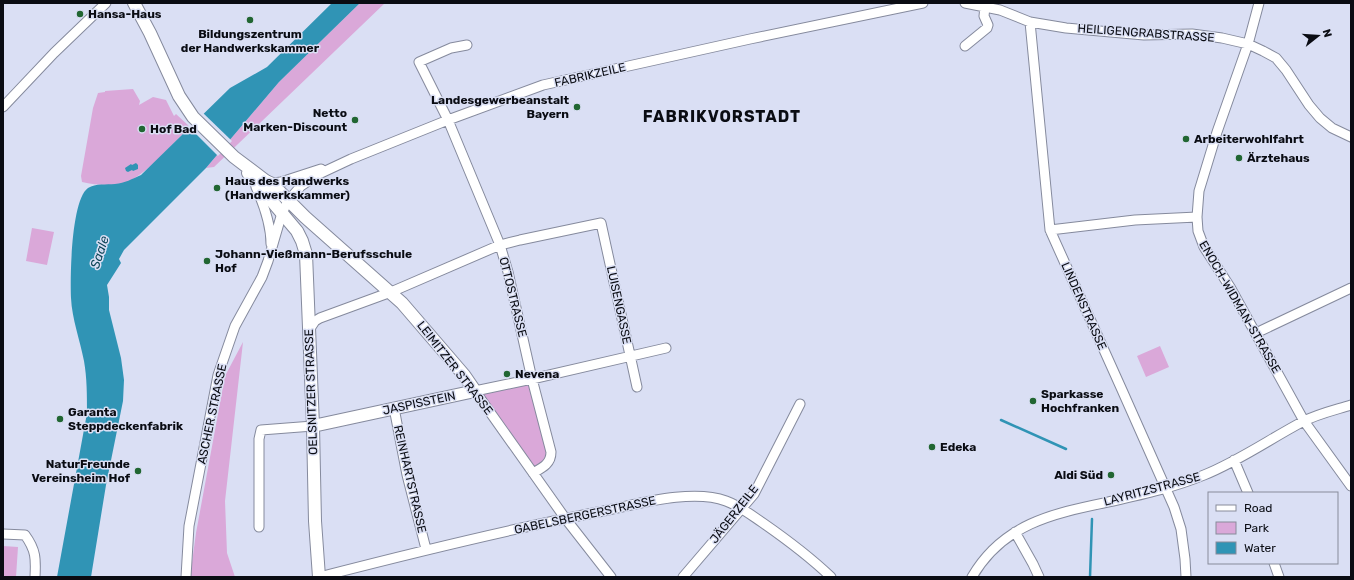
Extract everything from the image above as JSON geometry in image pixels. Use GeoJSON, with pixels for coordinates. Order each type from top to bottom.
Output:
{"type":"FeatureCollection","features":[{"type":"Feature","properties":{"kind":"main road"},"geometry":{"type":"LineString","coordinates":[[134,3],[150,33],[179,96],[194,117],[231,154]]}},
{"type":"Feature","properties":{"kind":"main road","name":"OELSNITZER STRASSE"},"geometry":{"type":"LineString","coordinates":[[231,154],[297,231],[304,246],[307,264],[315,521],[319,577]]}},
{"type":"Feature","properties":{"kind":"main road","name":"LEIMITZER STRASSE"},"geometry":{"type":"LineString","coordinates":[[231,154],[262,178],[391,292],[416,317],[464,375],[475,391]]}},
{"type":"Feature","properties":{"kind":"main road","name":"JASPISSTEIN"},"geometry":{"type":"LineString","coordinates":[[313,426],[475,391]]}},
{"type":"Feature","properties":{"kind":"street"},"geometry":{"type":"LineString","coordinates":[[912,4],[923,3]]}},
{"type":"Feature","properties":{"kind":"street","name":"HEILIGENGRABSTRASSE"},"geometry":{"type":"LineString","coordinates":[[966,3],[1003,7],[1030,22],[1066,28],[1144,35],[1192,34],[1222,38],[1248,44],[1276,58],[1320,118],[1332,128],[1351,137]]}},
{"type":"Feature","properties":{"kind":"street","name":"ENOCH-WIDMAN-STRASSE"},"geometry":{"type":"LineString","coordinates":[[1259,3],[1248,44],[1217,132],[1199,192],[1197,217],[1198,231],[1204,247],[1230,287],[1304,421],[1351,486]]}},
{"type":"Feature","properties":{"kind":"street"},"geometry":{"type":"LineString","coordinates":[[3,107],[103,4]]}},
{"type":"Feature","properties":{"kind":"street","name":"FABRIKZEILE"},"geometry":{"type":"LineString","coordinates":[[282,213],[288,201],[300,186],[351,159],[448,120],[543,85],[912,4]]}},
{"type":"Feature","properties":{"kind":"street"},"geometry":{"type":"LineString","coordinates":[[965,46],[987,28],[988,26],[984,16],[985,6]]}},
{"type":"Feature","properties":{"kind":"street","name":"LINDENSTRASSE"},"geometry":{"type":"LineString","coordinates":[[1030,22],[1050,230],[1166,488],[1181,529],[1186,577]]}},
{"type":"Feature","properties":{"kind":"street","name":"OTTOSTRASSE"},"geometry":{"type":"LineString","coordinates":[[467,45],[451,48],[419,62],[448,120],[500,245],[508,272],[532,379],[551,452],[548,462],[533,473]]}},
{"type":"Feature","properties":{"kind":"street"},"geometry":{"type":"LineString","coordinates":[[262,178],[271,182],[281,182],[351,159]]}},
{"type":"Feature","properties":{"kind":"street","name":"ASCHER STRASSE"},"geometry":{"type":"LineString","coordinates":[[250,176],[263,204],[269,223],[271,241],[268,261]]}},
{"type":"Feature","properties":{"kind":"street","name":"ASCHER STRASSE"},"geometry":{"type":"LineString","coordinates":[[186,577],[189,526],[218,375],[235,326],[257,289],[268,261],[282,213]]}},
{"type":"Feature","properties":{"kind":"street"},"geometry":{"type":"LineString","coordinates":[[1050,230],[1135,220],[1197,217]]}},
{"type":"Feature","properties":{"kind":"street","name":"LUISENGASSE"},"geometry":{"type":"LineString","coordinates":[[500,245],[601,223],[637,387]]}},
{"type":"Feature","properties":{"kind":"street"},"geometry":{"type":"LineString","coordinates":[[309,330],[315,321],[320,318],[391,292],[500,245]]}},
{"type":"Feature","properties":{"kind":"street"},"geometry":{"type":"LineString","coordinates":[[1256,333],[1351,288]]}},
{"type":"Feature","properties":{"kind":"street","name":"JASPISSTEIN"},"geometry":{"type":"LineString","coordinates":[[475,391],[666,348]]}},
{"type":"Feature","properties":{"kind":"street","name":"LEIMITZER STRASSE"},"geometry":{"type":"LineString","coordinates":[[475,391],[565,518],[610,577]]}},
{"type":"Feature","properties":{"kind":"street","name":"JÄGERZEILE"},"geometry":{"type":"LineString","coordinates":[[683,577],[754,494],[800,404]]}},
{"type":"Feature","properties":{"kind":"street","name":"LAYRITZSTRASSE"},"geometry":{"type":"LineString","coordinates":[[972,577],[992,550],[1015,532],[1047,517],[1166,488],[1204,475],[1304,421],[1351,405]]}},
{"type":"Feature","properties":{"kind":"street","name":"REINHARTSTRASSE"},"geometry":{"type":"LineString","coordinates":[[394,408],[407,475],[426,549]]}},
{"type":"Feature","properties":{"kind":"street"},"geometry":{"type":"LineString","coordinates":[[259,527],[259,439],[261,430],[313,426]]}},
{"type":"Feature","properties":{"kind":"street"},"geometry":{"type":"LineString","coordinates":[[1234,460],[1248,492]]}},
{"type":"Feature","properties":{"kind":"street","name":"GABELSBERGERSTRASSE"},"geometry":{"type":"LineString","coordinates":[[319,577],[426,549],[565,518],[676,497],[708,497],[726,501],[742,509],[781,535],[831,577]]}},
{"type":"Feature","properties":{"kind":"street"},"geometry":{"type":"LineString","coordinates":[[1015,532],[1039,577]]}},
{"type":"Feature","properties":{"kind":"street"},"geometry":{"type":"LineString","coordinates":[[3,534],[25,535],[31,543],[34,553],[35,577]]}},
{"type":"Feature","properties":{"kind":"street"},"geometry":{"type":"LineString","coordinates":[[1274,564],[1279,577]]}},
{"type":"Feature","properties":{"kind":"green space"},"geometry":{"type":"Polygon","coordinates":[[[360,3],[385,3],[214,167],[206,168],[279,82],[360,3]]]}},
{"type":"Feature","properties":{"kind":"green space","name":"Hof Bad"},"geometry":{"type":"Polygon","coordinates":[[[133,89],[140,101],[139,105],[153,97],[166,100],[174,116],[176,114],[190,127],[160,158],[135,178],[122,184],[110,185],[82,182],[81,176],[93,108],[98,93],[133,89]]]}},
{"type":"Feature","properties":{"kind":"green space"},"geometry":{"type":"Polygon","coordinates":[[[32,228],[54,232],[47,265],[26,261],[32,228]]]}},
{"type":"Feature","properties":{"kind":"green space"},"geometry":{"type":"Polygon","coordinates":[[[243,342],[225,501],[227,553],[235,577],[191,577],[196,533],[225,376],[243,342]]]}},
{"type":"Feature","properties":{"kind":"green space"},"geometry":{"type":"Polygon","coordinates":[[[1160,346],[1169,367],[1146,377],[1137,356],[1160,346]]]}},
{"type":"Feature","properties":{"kind":"green space"},"geometry":{"type":"Polygon","coordinates":[[[532,380],[549,448],[547,459],[533,472],[476,392],[532,380]]]}},
{"type":"Feature","properties":{"kind":"green space"},"geometry":{"type":"Polygon","coordinates":[[[3,546],[18,547],[16,577],[3,577],[3,546]]]}},
{"type":"Feature","properties":{"kind":"water","name":"Saale"},"geometry":{"type":"Polygon","coordinates":[[[332,3],[360,3],[279,82],[206,168],[124,250],[119,259],[121,263],[107,285],[109,310],[121,358],[124,380],[123,401],[106,485],[91,577],[57,577],[87,413],[85,367],[73,314],[71,298],[71,258],[75,223],[82,195],[91,186],[122,183],[141,175],[230,88],[267,67],[332,3]]]}},
{"type":"Feature","properties":{"kind":"water"},"geometry":{"type":"Polygon","coordinates":[[[136,163],[138,165],[138,169],[128,172],[126,171],[125,168],[136,163]]]}},
{"type":"Feature","properties":{"kind":"pier"},"geometry":{"type":"Polygon","coordinates":[[[202,112],[232,141],[218,156],[188,126],[202,112]]]}},
{"type":"Feature","properties":{"kind":"waterway"},"geometry":{"type":"LineString","coordinates":[[1001,420],[1066,449]]}},
{"type":"Feature","properties":{"kind":"waterway"},"geometry":{"type":"LineString","coordinates":[[1090,577],[1092,519]]}},
{"type":"Feature","properties":{"kind":"place","name":"Hansa-Haus"},"geometry":{"type":"Point","coordinates":[80,14]}},
{"type":"Feature","properties":{"kind":"place","name":"Bildungszentrum der Handwerkskammer"},"geometry":{"type":"Point","coordinates":[250,20]}},
{"type":"Feature","properties":{"kind":"place","name":"Landesgewerbeanstalt Bayern"},"geometry":{"type":"Point","coordinates":[577,107]}},
{"type":"Feature","properties":{"kind":"place","name":"Netto Marken-Discount"},"geometry":{"type":"Point","coordinates":[355,120]}},
{"type":"Feature","properties":{"kind":"place","name":"Hof Bad"},"geometry":{"type":"Point","coordinates":[142,129]}},
{"type":"Feature","properties":{"kind":"place","name":"Arbeiterwohlfahrt"},"geometry":{"type":"Point","coordinates":[1186,139]}},
{"type":"Feature","properties":{"kind":"place","name":"Ärztehaus"},"geometry":{"type":"Point","coordinates":[1239,158]}},
{"type":"Feature","properties":{"kind":"place","name":"Haus des Handwerks (Handwerkskammer)"},"geometry":{"type":"Point","coordinates":[217,188]}},
{"type":"Feature","properties":{"kind":"place","name":"Johann-Vießmann-Berufsschule Hof"},"geometry":{"type":"Point","coordinates":[207,261]}},
{"type":"Feature","properties":{"kind":"place","name":"Nevena"},"geometry":{"type":"Point","coordinates":[507,374]}},
{"type":"Feature","properties":{"kind":"place","name":"Sparkasse Hochfranken"},"geometry":{"type":"Point","coordinates":[1033,401]}},
{"type":"Feature","properties":{"kind":"place","name":"Garanta Steppdeckenfabrik"},"geometry":{"type":"Point","coordinates":[60,419]}},
{"type":"Feature","properties":{"kind":"place","name":"Edeka"},"geometry":{"type":"Point","coordinates":[932,447]}},
{"type":"Feature","properties":{"kind":"place","name":"NaturFreunde Vereinsheim Hof"},"geometry":{"type":"Point","coordinates":[138,471]}},
{"type":"Feature","properties":{"kind":"place","name":"Aldi Süd"},"geometry":{"type":"Point","coordinates":[1111,475]}},
{"type":"Feature","properties":{"kind":"district","name":"FABRIKVORSTADT"},"geometry":{"type":"Point","coordinates":[722,116]}}]}
